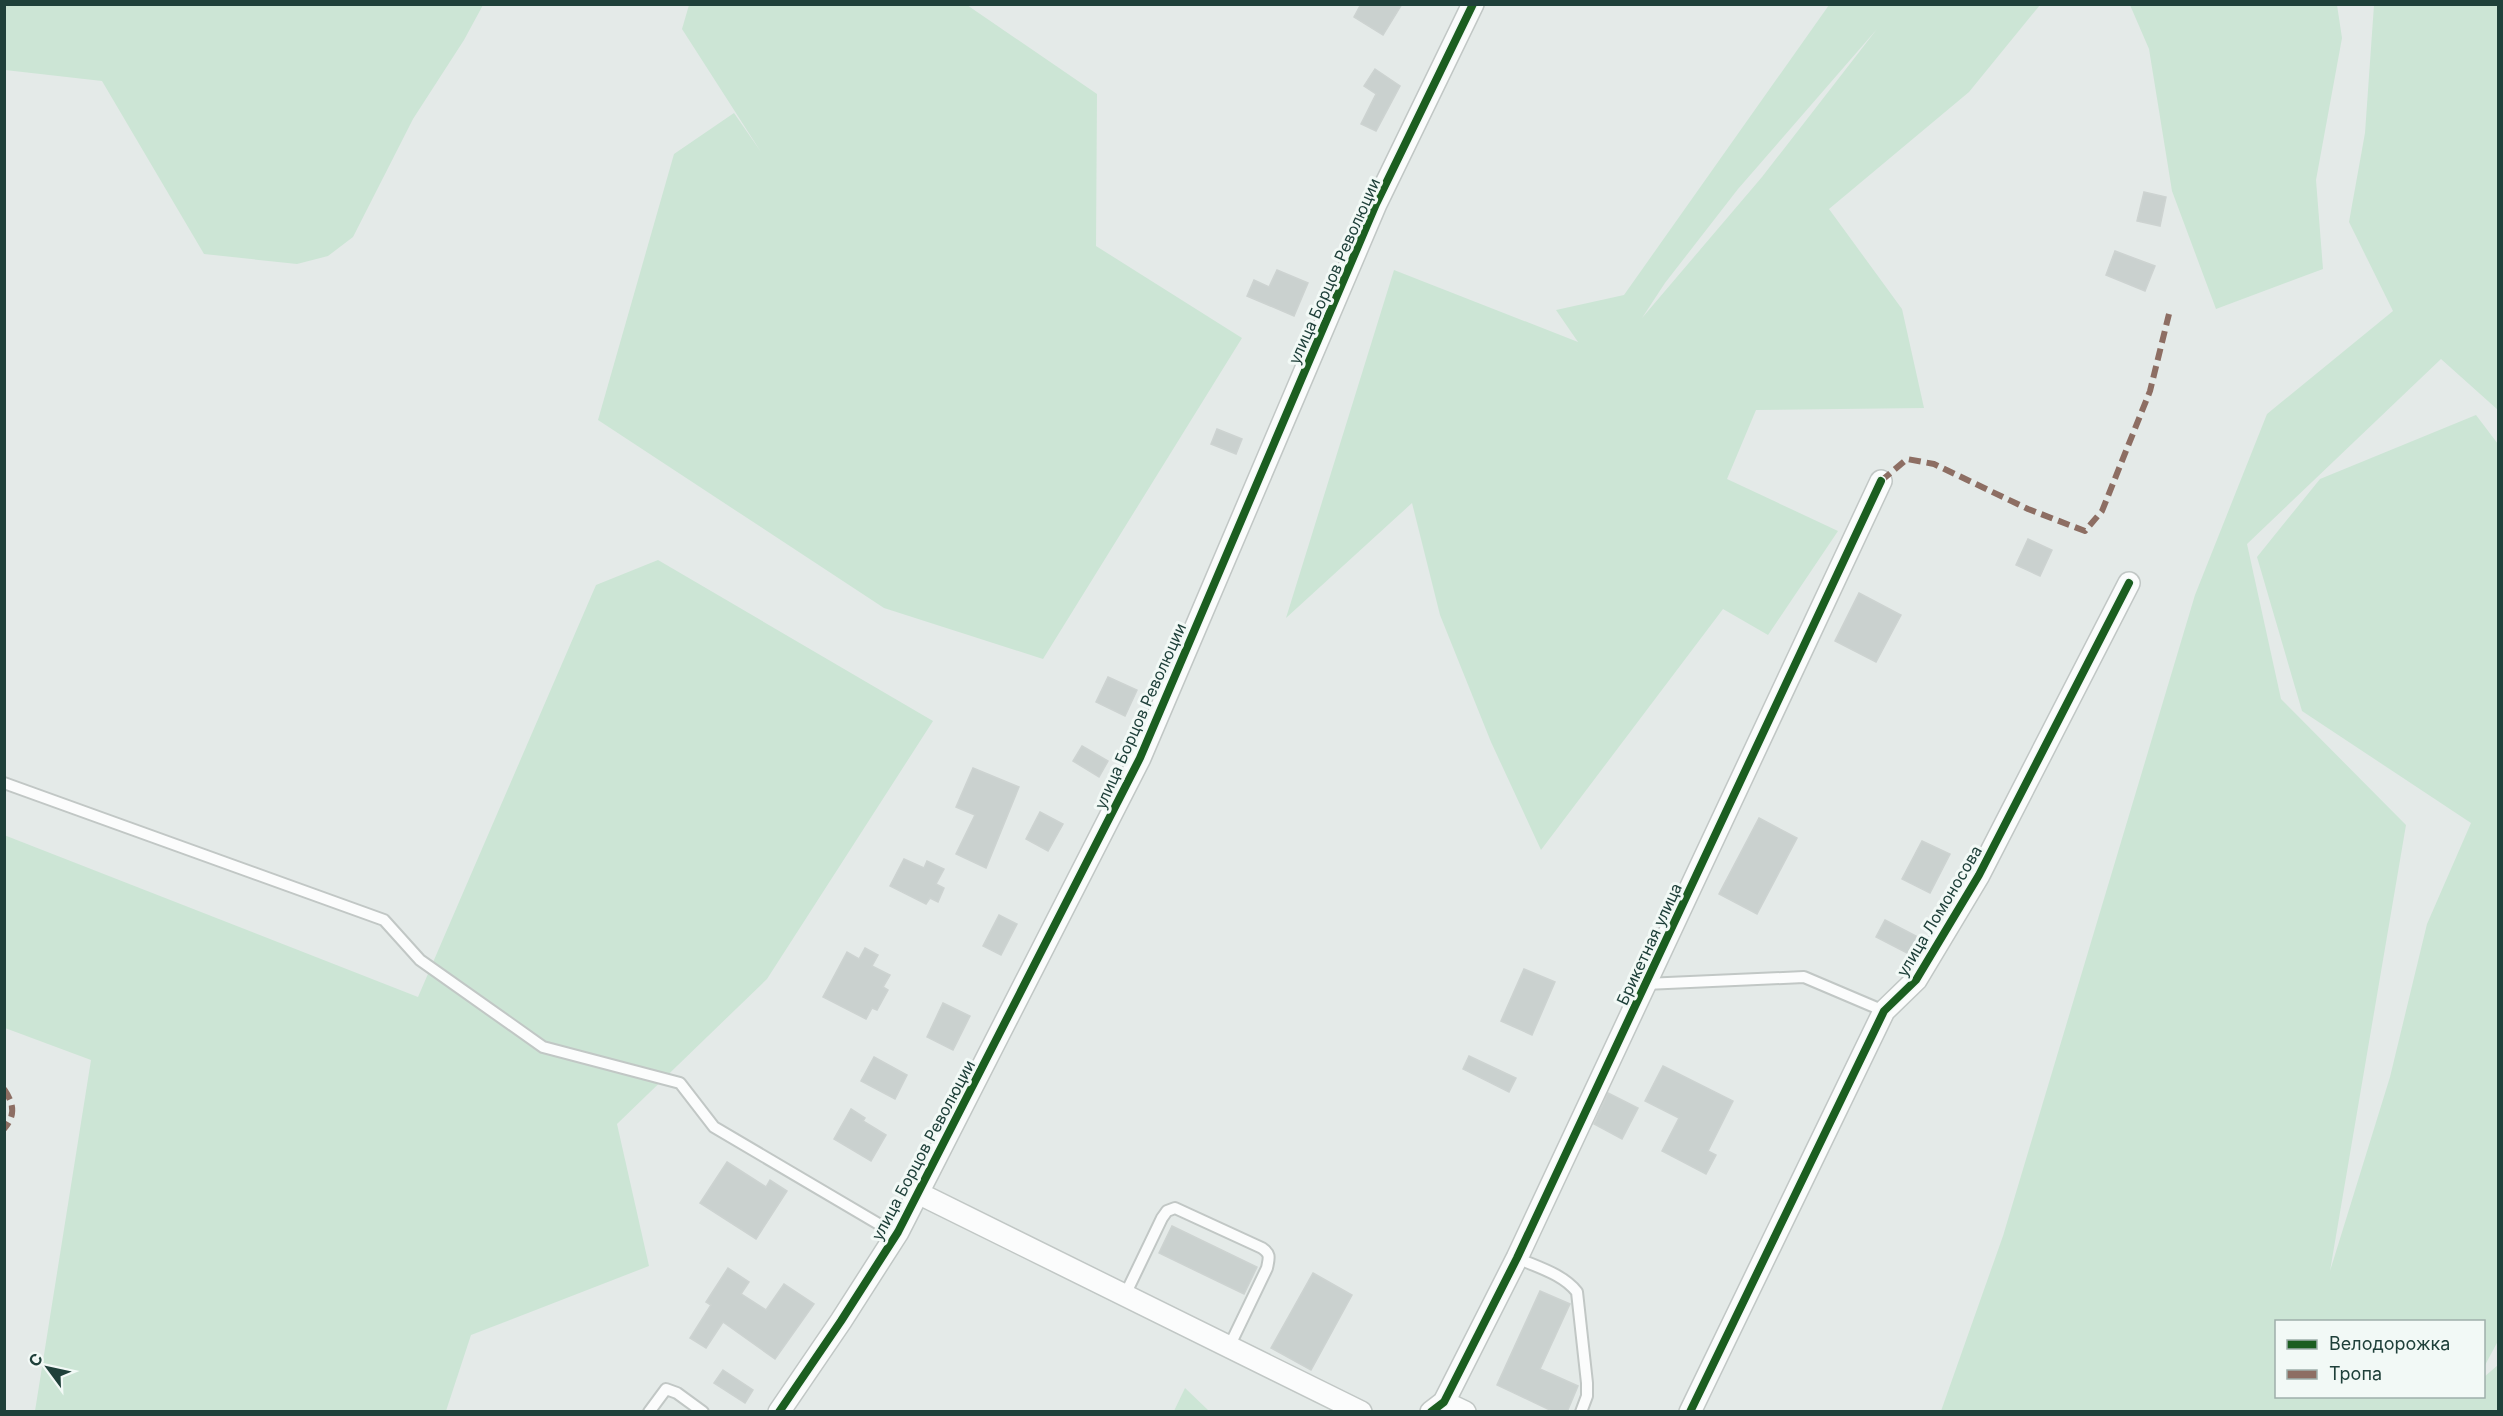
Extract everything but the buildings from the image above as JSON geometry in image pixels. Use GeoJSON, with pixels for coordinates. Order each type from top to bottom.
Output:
{"type":"FeatureCollection","features":[{"type":"Feature","properties":{"kind":"street","name":"улица Борцов Революции"},"geometry":{"type":"LineString","coordinates":[[779,1412],[898,1233],[1140,758],[1376,204],[1473,4]]}},
{"type":"Feature","properties":{"kind":"street","name":"Брикетная улица"},"geometry":{"type":"LineString","coordinates":[[1438,1407],[1517,1258],[1881,481]]}},
{"type":"Feature","properties":{"kind":"street","name":"улица Ломоносова"},"geometry":{"type":"LineString","coordinates":[[1690,1412],[1884,1011],[1916,981],[1979,875],[2129,583]]}},
{"type":"Feature","properties":{"kind":"street"},"geometry":{"type":"LineString","coordinates":[[918,1193],[1361,1412]]}},
{"type":"Feature","properties":{"kind":"street"},"geometry":{"type":"LineString","coordinates":[[1438,1407],[1465,1412]]}},
{"type":"Feature","properties":{"kind":"lane"},"geometry":{"type":"LineString","coordinates":[[4,783],[384,920],[420,960],[543,1047],[680,1083],[714,1127],[882,1227],[898,1233]]}},
{"type":"Feature","properties":{"kind":"lane"},"geometry":{"type":"LineString","coordinates":[[1645,984],[1804,977],[1884,1011]]}},
{"type":"Feature","properties":{"kind":"lane"},"geometry":{"type":"LineString","coordinates":[[1125,1295],[1162,1218],[1167,1211],[1175,1208],[1262,1248],[1268,1252],[1270,1258],[1267,1268],[1229,1347]]}},
{"type":"Feature","properties":{"kind":"lane"},"geometry":{"type":"LineString","coordinates":[[1517,1258],[1562,1278],[1577,1292],[1587,1383],[1587,1396],[1581,1412]]}},
{"type":"Feature","properties":{"kind":"lane"},"geometry":{"type":"LineString","coordinates":[[649,1412],[666,1389],[677,1393],[703,1412]]}},
{"type":"Feature","properties":{"kind":"green space"},"geometry":{"type":"Polygon","coordinates":[[[5,4],[483,5],[464,40],[413,119],[353,237],[328,256],[297,264],[204,254],[102,81],[5,70],[5,4]]]}},
{"type":"Feature","properties":{"kind":"green space"},"geometry":{"type":"Polygon","coordinates":[[[689,5],[967,5],[1097,94],[1096,246],[1242,338],[1043,659],[884,608],[598,420],[674,154],[734,113],[761,152],[682,29],[689,5]]]}},
{"type":"Feature","properties":{"kind":"green space"},"geometry":{"type":"Polygon","coordinates":[[[1829,5],[2040,5],[1969,92],[1829,209],[1902,309],[1924,408],[1756,410],[1727,479],[1838,531],[1768,635],[1723,609],[1541,850],[1491,742],[1440,615],[1412,503],[1286,618],[1394,270],[1578,342],[1556,310],[1624,295],[1829,5]],[[1877,29],[1738,189],[1665,283],[1642,318],[1762,177],[1877,29]]]}},
{"type":"Feature","properties":{"kind":"green space"},"geometry":{"type":"Polygon","coordinates":[[[2130,5],[2337,5],[2342,38],[2316,180],[2323,269],[2216,309],[2172,191],[2149,49],[2130,5]]]}},
{"type":"Feature","properties":{"kind":"green space"},"geometry":{"type":"Polygon","coordinates":[[[2374,5],[2498,5],[2498,410],[2441,359],[2247,544],[2281,699],[2406,825],[2330,1271],[2390,1077],[2427,924],[2471,823],[2302,711],[2257,557],[2320,479],[2476,415],[2498,444],[2498,1341],[2485,1365],[2485,1320],[2275,1320],[2275,1398],[2485,1398],[2485,1376],[2498,1365],[2498,1411],[1941,1411],[2003,1236],[2195,595],[2267,414],[2393,311],[2349,222],[2365,133],[2374,5]]]}},
{"type":"Feature","properties":{"kind":"green space"},"geometry":{"type":"Polygon","coordinates":[[[658,560],[933,721],[767,979],[617,1124],[649,1266],[471,1335],[446,1411],[35,1411],[91,1060],[5,1028],[4,835],[418,997],[596,585],[658,560]]]}},
{"type":"Feature","properties":{"kind":"green space"},"geometry":{"type":"Polygon","coordinates":[[[1185,1388],[1209,1411],[1174,1411],[1185,1388]]]}},
{"type":"Feature","properties":{"kind":"marked path"},"geometry":{"type":"LineString","coordinates":[[1881,481],[1907,459],[1934,464],[2028,509],[2085,531],[2102,511],[2150,391],[2169,314]]}},
{"type":"Feature","properties":{"kind":"marked path"},"geometry":{"type":"LineString","coordinates":[[4,1089],[12,1105],[12,1114],[4,1129]]}},
{"type":"Feature","properties":{"kind":"cycle path"},"geometry":{"type":"LineString","coordinates":[[779,1412],[898,1232],[1140,758],[1376,204],[1473,4]]}},
{"type":"Feature","properties":{"kind":"cycle path"},"geometry":{"type":"LineString","coordinates":[[1431,1412],[1444,1402],[1517,1258],[1881,481]]}},
{"type":"Feature","properties":{"kind":"cycle path"},"geometry":{"type":"LineString","coordinates":[[1690,1412],[1884,1011],[1916,980],[1979,875],[2129,583]]}}]}
